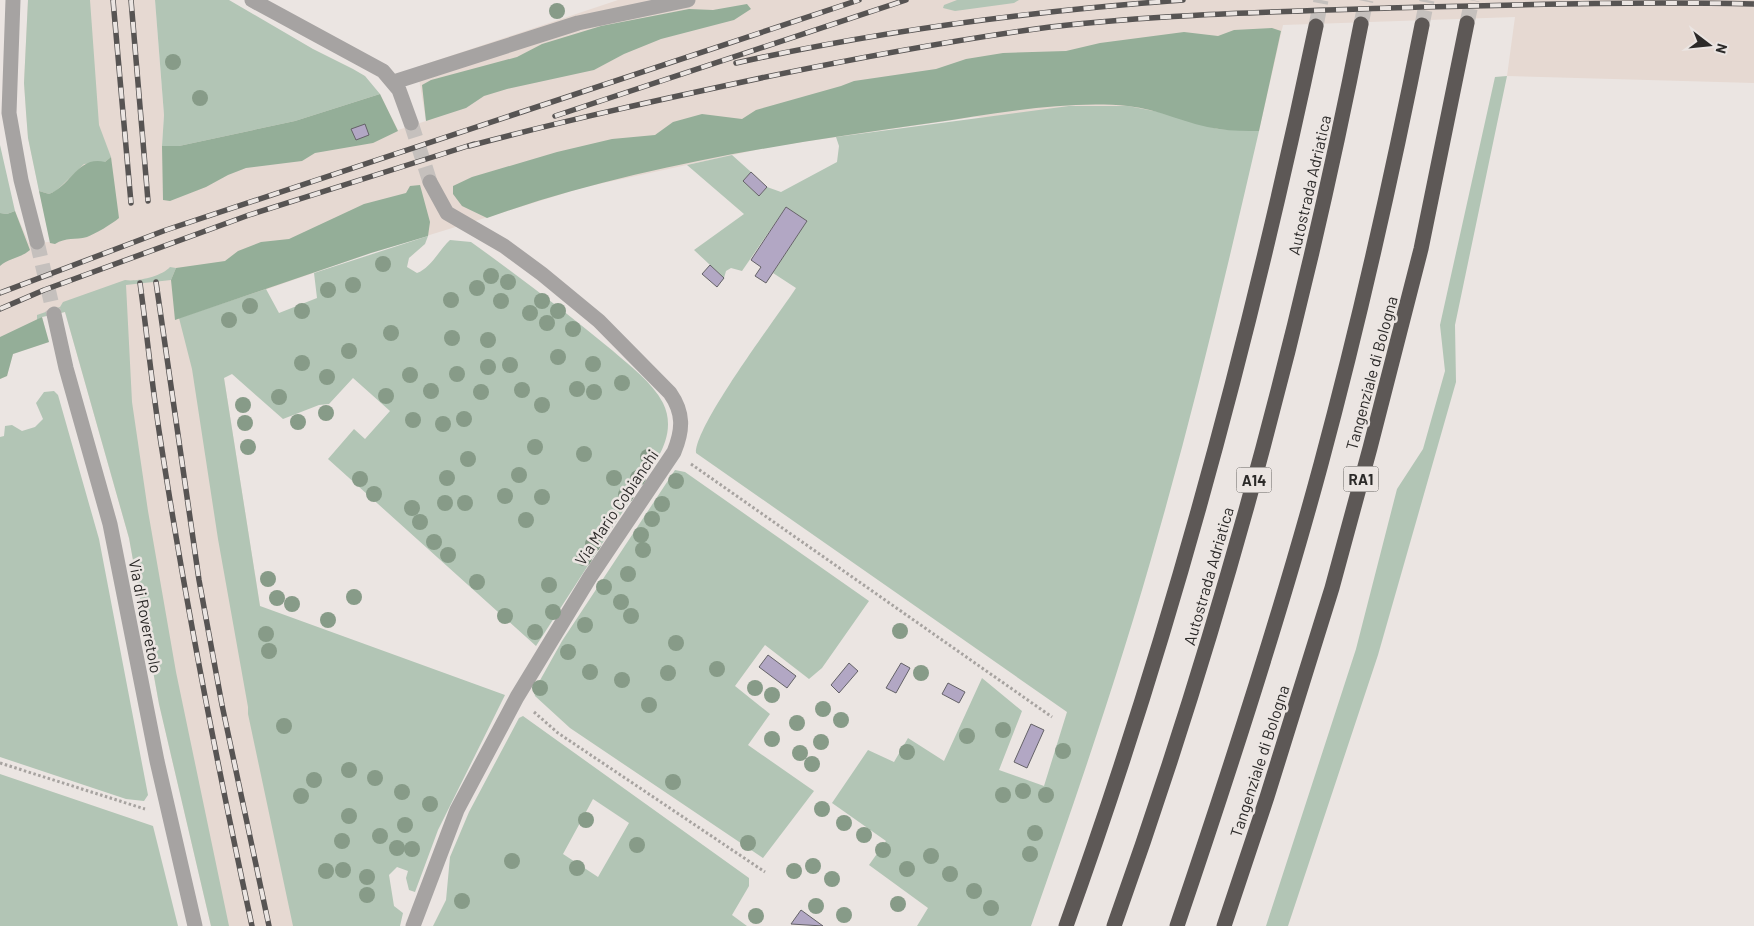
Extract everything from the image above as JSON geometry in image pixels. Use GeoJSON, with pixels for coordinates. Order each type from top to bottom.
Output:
{"type":"FeatureCollection","features":[{"type":"Feature","properties":{"kind":"highway","name":"Tangenziale di Bologna"},"geometry":{"type":"LineString","coordinates":[[1224,926],[1267,797],[1329,598],[1372,439],[1421,249],[1467,23]]}},
{"type":"Feature","properties":{"kind":"highway","name":"Autostrada Adriatica"},"geometry":{"type":"LineString","coordinates":[[1114,926],[1200,665],[1262,451],[1320,222],[1361,24]]}},
{"type":"Feature","properties":{"kind":"highway"},"geometry":{"type":"LineString","coordinates":[[1177,926],[1264,660],[1321,464],[1377,243],[1422,25]]}},
{"type":"Feature","properties":{"kind":"highway"},"geometry":{"type":"LineString","coordinates":[[1066,926],[1153,669],[1211,470],[1256,298],[1316,26]]}},
{"type":"Feature","properties":{"kind":"street"},"geometry":{"type":"LineString","coordinates":[[13,0],[9,113],[21,180],[37,242]]}},
{"type":"Feature","properties":{"kind":"street"},"geometry":{"type":"LineString","coordinates":[[252,0],[374,65],[394,82],[411,123]]}},
{"type":"Feature","properties":{"kind":"street"},"geometry":{"type":"LineString","coordinates":[[394,82],[578,24],[688,0]]}},
{"type":"Feature","properties":{"kind":"street","name":"Via Mario Cobianchi"},"geometry":{"type":"LineString","coordinates":[[413,926],[457,810],[517,697],[590,577],[674,452],[682,422],[677,404],[670,393],[599,321],[542,274],[504,246],[447,213],[430,182]]}},
{"type":"Feature","properties":{"kind":"street","name":"Via di Roveretolo"},"geometry":{"type":"LineString","coordinates":[[54,314],[66,368],[110,524],[169,816],[195,926]]}},
{"type":"Feature","properties":{"kind":"path"},"geometry":{"type":"LineString","coordinates":[[674,452],[1052,717]]}},
{"type":"Feature","properties":{"kind":"path"},"geometry":{"type":"LineString","coordinates":[[517,697],[558,733],[765,872]]}},
{"type":"Feature","properties":{"kind":"path"},"geometry":{"type":"LineString","coordinates":[[0,763],[169,816]]}},
{"type":"Feature","properties":{"kind":"shaded area"},"geometry":{"type":"Polygon","coordinates":[[[28,0],[155,0],[164,115],[162,146],[179,146],[295,121],[380,94],[398,130],[426,121],[417,67],[618,0],[1754,0],[1754,83],[1507,76],[1515,17],[1283,25],[1259,131],[974,117],[775,146],[585,187],[371,253],[216,307],[224,378],[260,606],[321,926],[211,926],[159,704],[129,538],[65,312],[42,317],[49,342],[13,354],[7,376],[0,379],[0,217],[15,211],[29,243],[50,242],[28,138],[24,83],[28,0]]]}},
{"type":"Feature","properties":{"kind":"green space"},"geometry":{"type":"Polygon","coordinates":[[[28,0],[90,0],[99,125],[111,157],[105,162],[84,164],[56,191],[49,194],[39,191],[28,138],[24,83],[28,0]]]}},
{"type":"Feature","properties":{"kind":"green space"},"geometry":{"type":"Polygon","coordinates":[[[155,0],[229,0],[313,49],[365,76],[380,94],[295,121],[179,146],[162,146],[164,115],[155,0]]]}},
{"type":"Feature","properties":{"kind":"green space"},"geometry":{"type":"Polygon","coordinates":[[[957,0],[1019,0],[1014,3],[955,11],[943,8],[944,5],[957,0]]]}},
{"type":"Feature","properties":{"kind":"green space"},"geometry":{"type":"Polygon","coordinates":[[[747,4],[751,9],[734,20],[661,39],[624,54],[594,70],[507,89],[484,96],[466,108],[426,121],[422,85],[431,80],[517,57],[542,44],[601,26],[689,9],[713,10],[747,4]]]}},
{"type":"Feature","properties":{"kind":"green space"},"geometry":{"type":"Polygon","coordinates":[[[1272,28],[1281,31],[1259,131],[1207,127],[1151,110],[1128,106],[1054,106],[819,140],[707,159],[596,185],[541,200],[487,218],[462,206],[453,194],[453,186],[472,177],[557,152],[612,139],[655,135],[673,122],[702,114],[742,119],[756,110],[854,81],[936,69],[966,59],[1003,53],[1066,51],[1100,43],[1184,32],[1218,36],[1234,30],[1272,28]]]}},
{"type":"Feature","properties":{"kind":"green space"},"geometry":{"type":"Polygon","coordinates":[[[1507,76],[1455,325],[1456,382],[1378,655],[1288,926],[1266,926],[1356,649],[1397,489],[1423,449],[1445,371],[1440,325],[1495,77],[1507,76]]]}},
{"type":"Feature","properties":{"kind":"green space"},"geometry":{"type":"Polygon","coordinates":[[[380,94],[398,131],[373,143],[315,153],[302,161],[246,168],[170,201],[163,200],[162,146],[179,146],[295,121],[380,94]]]}},
{"type":"Feature","properties":{"kind":"green space"},"geometry":{"type":"Polygon","coordinates":[[[1069,106],[1128,106],[1164,113],[1218,129],[1259,131],[1199,381],[1145,581],[1098,729],[1031,926],[917,926],[928,908],[869,865],[886,841],[832,803],[868,750],[894,762],[908,738],[944,761],[982,678],[1022,711],[999,770],[1044,786],[1067,712],[696,453],[699,439],[722,396],[796,288],[773,273],[807,221],[786,207],[742,271],[731,268],[726,271],[724,278],[694,250],[744,214],[687,165],[732,155],[751,172],[743,181],[759,196],[767,187],[781,192],[837,162],[839,146],[836,137],[1069,106]]]}},
{"type":"Feature","properties":{"kind":"green space"},"geometry":{"type":"Polygon","coordinates":[[[0,145],[15,211],[7,214],[0,213],[0,145]]]}},
{"type":"Feature","properties":{"kind":"green space"},"geometry":{"type":"Polygon","coordinates":[[[111,157],[119,218],[87,237],[55,244],[50,243],[39,191],[49,194],[63,185],[81,167],[96,161],[105,162],[111,157]]]}},
{"type":"Feature","properties":{"kind":"green space"},"geometry":{"type":"Polygon","coordinates":[[[420,185],[430,222],[428,236],[371,253],[175,320],[171,280],[176,268],[225,261],[238,251],[261,242],[289,239],[364,204],[406,193],[410,186],[420,185]]]}},
{"type":"Feature","properties":{"kind":"green space"},"geometry":{"type":"Polygon","coordinates":[[[15,211],[30,250],[0,266],[0,213],[7,214],[15,211]]]}},
{"type":"Feature","properties":{"kind":"green space"},"geometry":{"type":"Polygon","coordinates":[[[428,236],[425,244],[409,258],[407,267],[417,273],[422,271],[450,240],[471,242],[578,323],[647,381],[658,395],[666,410],[668,430],[658,457],[536,646],[328,459],[354,429],[365,439],[390,411],[353,378],[329,404],[319,405],[283,419],[232,374],[224,378],[260,606],[505,695],[438,830],[415,892],[409,890],[406,878],[408,871],[397,867],[389,875],[394,906],[403,913],[400,926],[293,926],[248,714],[218,539],[192,369],[179,318],[266,289],[279,313],[317,298],[314,273],[428,236]]]}},
{"type":"Feature","properties":{"kind":"green space"},"geometry":{"type":"Polygon","coordinates":[[[170,267],[176,268],[171,280],[126,285],[132,402],[148,511],[176,672],[229,926],[211,926],[159,704],[129,538],[65,312],[42,317],[37,320],[37,315],[60,307],[63,302],[125,280],[156,276],[170,267]]]}},
{"type":"Feature","properties":{"kind":"green space"},"geometry":{"type":"Polygon","coordinates":[[[42,317],[49,342],[13,354],[7,376],[0,379],[0,337],[42,317]]]}},
{"type":"Feature","properties":{"kind":"green space"},"geometry":{"type":"Polygon","coordinates":[[[54,391],[58,395],[99,539],[148,795],[144,801],[126,799],[0,757],[0,437],[4,436],[5,426],[12,425],[22,431],[35,427],[43,419],[36,403],[44,392],[54,391]]]}},
{"type":"Feature","properties":{"kind":"green space"},"geometry":{"type":"Polygon","coordinates":[[[675,470],[685,472],[869,601],[822,668],[809,679],[765,645],[735,686],[770,714],[748,745],[814,791],[763,858],[570,728],[535,696],[534,691],[562,641],[675,470]]]}},
{"type":"Feature","properties":{"kind":"green space"},"geometry":{"type":"Polygon","coordinates":[[[523,716],[749,878],[749,886],[732,915],[747,926],[433,926],[446,900],[450,857],[469,812],[519,718],[523,716]],[[593,799],[563,854],[598,877],[629,823],[593,799]]]}},
{"type":"Feature","properties":{"kind":"green space"},"geometry":{"type":"Polygon","coordinates":[[[0,774],[153,826],[178,926],[0,926],[0,774]]]}},
{"type":"Feature","properties":{"kind":"building"},"geometry":{"type":"Polygon","coordinates":[[[365,124],[369,135],[356,140],[351,129],[365,124]]]}},
{"type":"Feature","properties":{"kind":"building"},"geometry":{"type":"Polygon","coordinates":[[[751,172],[767,187],[759,196],[743,181],[751,172]]]}},
{"type":"Feature","properties":{"kind":"building"},"geometry":{"type":"Polygon","coordinates":[[[786,207],[807,221],[766,283],[755,276],[761,267],[751,260],[786,207]]]}},
{"type":"Feature","properties":{"kind":"building"},"geometry":{"type":"Polygon","coordinates":[[[710,265],[724,278],[717,287],[702,274],[710,265]]]}},
{"type":"Feature","properties":{"kind":"building"},"geometry":{"type":"Polygon","coordinates":[[[768,655],[796,676],[787,688],[759,667],[768,655]]]}},
{"type":"Feature","properties":{"kind":"building"},"geometry":{"type":"Polygon","coordinates":[[[849,663],[858,671],[839,693],[831,685],[849,663]]]}},
{"type":"Feature","properties":{"kind":"building"},"geometry":{"type":"Polygon","coordinates":[[[901,663],[910,668],[896,693],[886,688],[901,663]]]}},
{"type":"Feature","properties":{"kind":"building"},"geometry":{"type":"Polygon","coordinates":[[[948,683],[965,692],[959,703],[942,694],[948,683]]]}},
{"type":"Feature","properties":{"kind":"building"},"geometry":{"type":"Polygon","coordinates":[[[1031,724],[1044,730],[1027,768],[1014,762],[1031,724]]]}},
{"type":"Feature","properties":{"kind":"building"},"geometry":{"type":"Polygon","coordinates":[[[801,910],[823,926],[791,924],[801,910]]]}},
{"type":"Feature","properties":{"kind":"tunnel"},"geometry":{"type":"LineString","coordinates":[[1316,26],[1321,0]]}},
{"type":"Feature","properties":{"kind":"tunnel"},"geometry":{"type":"LineString","coordinates":[[1361,24],[1366,0]]}},
{"type":"Feature","properties":{"kind":"tunnel"},"geometry":{"type":"LineString","coordinates":[[1422,25],[1427,0]]}},
{"type":"Feature","properties":{"kind":"tunnel"},"geometry":{"type":"LineString","coordinates":[[1467,23],[1472,0]]}},
{"type":"Feature","properties":{"kind":"tunnel"},"geometry":{"type":"LineString","coordinates":[[411,123],[430,182]]}},
{"type":"Feature","properties":{"kind":"tunnel"},"geometry":{"type":"LineString","coordinates":[[37,242],[54,314]]}},
{"type":"Feature","properties":{"kind":"railway"},"geometry":{"type":"LineString","coordinates":[[113,0],[131,203]]}},
{"type":"Feature","properties":{"kind":"railway"},"geometry":{"type":"LineString","coordinates":[[131,0],[148,201]]}},
{"type":"Feature","properties":{"kind":"railway"},"geometry":{"type":"LineString","coordinates":[[0,293],[166,230],[859,0]]}},
{"type":"Feature","properties":{"kind":"railway"},"geometry":{"type":"LineString","coordinates":[[555,116],[906,0]]}},
{"type":"Feature","properties":{"kind":"railway"},"geometry":{"type":"LineString","coordinates":[[736,63],[791,51],[958,23],[1070,10],[1183,0]]}},
{"type":"Feature","properties":{"kind":"railway"},"geometry":{"type":"LineString","coordinates":[[469,146],[615,110],[797,71],[941,44],[1050,27],[1177,16],[1262,12],[1617,3],[1754,4]]}},
{"type":"Feature","properties":{"kind":"railway"},"geometry":{"type":"LineString","coordinates":[[0,309],[44,290],[249,215],[474,144]]}},
{"type":"Feature","properties":{"kind":"railway"},"geometry":{"type":"LineString","coordinates":[[156,282],[199,580],[222,705],[269,926]]}},
{"type":"Feature","properties":{"kind":"railway"},"geometry":{"type":"LineString","coordinates":[[140,283],[157,418],[180,560],[214,743],[252,926]]}}]}
